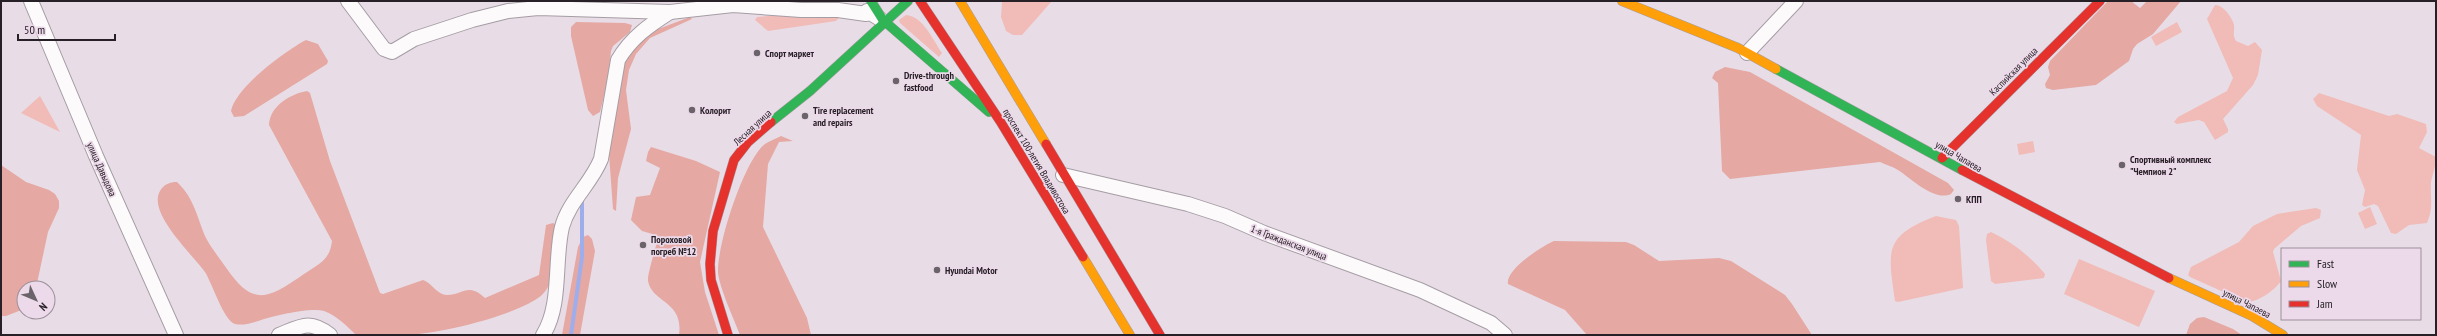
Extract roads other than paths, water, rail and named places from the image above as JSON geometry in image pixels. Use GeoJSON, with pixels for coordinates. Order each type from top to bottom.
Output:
{"type":"FeatureCollection","features":[{"type":"Feature","properties":{"kind":"main road"},"geometry":{"type":"LineString","coordinates":[[871,1],[883,20],[1000,121]]}},
{"type":"Feature","properties":{"kind":"main road","name":"Лесная улица"},"geometry":{"type":"LineString","coordinates":[[728,335],[712,290],[709,262],[719,208],[734,160],[746,145],[810,90],[883,20],[908,1]]}},
{"type":"Feature","properties":{"kind":"main road","name":"проспект 100-летия Владивостока"},"geometry":{"type":"LineString","coordinates":[[920,1],[1000,121],[1130,335]]}},
{"type":"Feature","properties":{"kind":"main road","name":"проспект 100-летия Владивостока"},"geometry":{"type":"LineString","coordinates":[[960,1],[1160,335]]}},
{"type":"Feature","properties":{"kind":"main road","name":"улица Чапаева"},"geometry":{"type":"LineString","coordinates":[[1622,1],[1747,53],[1942,158],[1990,186],[2138,262],[2252,316],[2283,335]]}},
{"type":"Feature","properties":{"kind":"main road","name":"Каспийская улица"},"geometry":{"type":"LineString","coordinates":[[1942,158],[2100,1]]}},
{"type":"Feature","properties":{"kind":"street","name":"улица Давыдова"},"geometry":{"type":"LineString","coordinates":[[31,1],[96,156],[176,335]]}},
{"type":"Feature","properties":{"kind":"street"},"geometry":{"type":"LineString","coordinates":[[348,1],[384,49],[392,52],[414,39],[472,20],[508,12],[538,8],[670,12],[708,6],[742,4],[838,10],[866,14],[867,11],[883,20]]}},
{"type":"Feature","properties":{"kind":"street"},"geometry":{"type":"LineString","coordinates":[[1747,53],[1796,1]]}},
{"type":"Feature","properties":{"kind":"street"},"geometry":{"type":"LineString","coordinates":[[543,335],[551,318],[562,228],[568,210],[596,173],[601,159],[618,60],[626,46],[643,29],[670,12]]}},
{"type":"Feature","properties":{"kind":"street","name":"1-я Гражданская улица"},"geometry":{"type":"LineString","coordinates":[[1063,175],[1188,204],[1225,216],[1264,233],[1420,290],[1490,323],[1505,335]]}},
{"type":"Feature","properties":{"kind":"street"},"geometry":{"type":"LineString","coordinates":[[279,335],[311,324],[330,335]]}},
{"type":"Feature","properties":{"kind":"waterway"},"geometry":{"type":"LineString","coordinates":[[571,335],[582,257],[582,198]]}},
{"type":"Feature","properties":{"kind":"place","name":"Спорт маркет"},"geometry":{"type":"Point","coordinates":[757,53]}},
{"type":"Feature","properties":{"kind":"place","name":"Drive-through fastfood"},"geometry":{"type":"Point","coordinates":[896,81]}},
{"type":"Feature","properties":{"kind":"place","name":"Колорит"},"geometry":{"type":"Point","coordinates":[692,110]}},
{"type":"Feature","properties":{"kind":"place","name":"Tire replacement and repairs"},"geometry":{"type":"Point","coordinates":[805,116]}},
{"type":"Feature","properties":{"kind":"place","name":"Спортивный комплекс \"Чемпион 2\""},"geometry":{"type":"Point","coordinates":[2122,165]}},
{"type":"Feature","properties":{"kind":"place","name":"КПП"},"geometry":{"type":"Point","coordinates":[1958,199]}},
{"type":"Feature","properties":{"kind":"place","name":"Пороховой погреб №12"},"geometry":{"type":"Point","coordinates":[643,245]}},
{"type":"Feature","properties":{"kind":"place","name":"Hyundai Motor"},"geometry":{"type":"Point","coordinates":[937,270]}}]}
